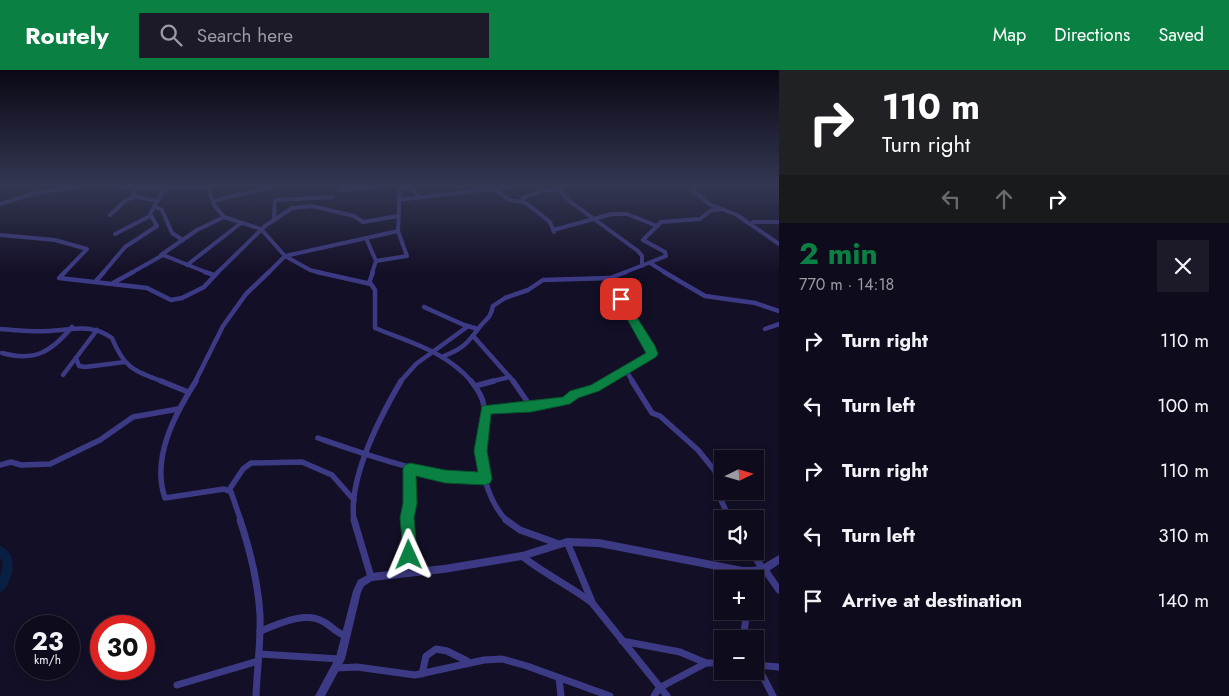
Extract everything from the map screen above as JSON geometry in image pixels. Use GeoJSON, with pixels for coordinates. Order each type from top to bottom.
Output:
{"type":"FeatureCollection","features":[{"type":"Feature","properties":{"kind":"street"},"geometry":{"type":"LineString","coordinates":[[164,215],[172,233],[183,240]]}},
{"type":"Feature","properties":{"kind":"street"},"geometry":{"type":"LineString","coordinates":[[0,235],[55,240],[87,249],[59,278],[147,288],[174,300],[197,292],[261,229],[279,215]]}},
{"type":"Feature","properties":{"kind":"street"},"geometry":{"type":"LineString","coordinates":[[355,215],[363,222],[398,216],[398,231],[407,256],[376,261]]}},
{"type":"Feature","properties":{"kind":"street"},"geometry":{"type":"LineString","coordinates":[[541,215],[550,222],[554,231],[607,215]]}},
{"type":"Feature","properties":{"kind":"street"},"geometry":{"type":"LineString","coordinates":[[590,215],[638,250],[642,256],[642,266]]}},
{"type":"Feature","properties":{"kind":"street"},"geometry":{"type":"LineString","coordinates":[[630,215],[657,226]]}},
{"type":"Feature","properties":{"kind":"street"},"geometry":{"type":"LineString","coordinates":[[444,356],[459,350],[474,337],[478,329],[491,317],[492,309],[497,302],[510,294],[528,291],[540,280],[610,278],[650,263],[667,254],[642,240],[657,226],[666,221],[700,219],[705,215]]}},
{"type":"Feature","properties":{"kind":"street"},"geometry":{"type":"LineString","coordinates":[[736,215],[758,223],[779,222]]}},
{"type":"Feature","properties":{"kind":"street"},"geometry":{"type":"LineString","coordinates":[[96,281],[125,247],[156,226],[150,216],[115,234]]}},
{"type":"Feature","properties":{"kind":"street"},"geometry":{"type":"LineString","coordinates":[[113,283],[224,217],[261,229],[285,256],[310,270],[369,283],[375,290],[375,328],[444,356],[474,386],[482,397],[486,410],[480,451],[485,479],[499,511],[508,522],[520,530],[563,543],[599,544],[720,570]]}},
{"type":"Feature","properties":{"kind":"street"},"geometry":{"type":"LineString","coordinates":[[743,218],[779,244]]}},
{"type":"Feature","properties":{"kind":"street"},"geometry":{"type":"LineString","coordinates":[[187,265],[241,223]]}},
{"type":"Feature","properties":{"kind":"street"},"geometry":{"type":"LineString","coordinates":[[354,500],[332,475],[302,462],[251,463],[243,469],[229,490],[168,498],[164,496],[161,488],[164,449],[178,409],[201,373],[223,326],[246,294],[285,256],[398,231]]}},
{"type":"Feature","properties":{"kind":"street"},"geometry":{"type":"LineString","coordinates":[[366,238],[376,261],[369,283]]}},
{"type":"Feature","properties":{"kind":"street"},"geometry":{"type":"LineString","coordinates":[[161,256],[214,275]]}},
{"type":"Feature","properties":{"kind":"street"},"geometry":{"type":"LineString","coordinates":[[650,263],[706,296],[755,303],[779,311]]}},
{"type":"Feature","properties":{"kind":"street"},"geometry":{"type":"LineString","coordinates":[[486,410],[531,407],[565,401],[574,395],[595,388],[652,354],[610,278]]}},
{"type":"Feature","properties":{"kind":"street"},"geometry":{"type":"LineString","coordinates":[[424,308],[467,327],[478,329]]}},
{"type":"Feature","properties":{"kind":"street"},"geometry":{"type":"LineString","coordinates":[[765,328],[779,324]]}},
{"type":"Feature","properties":{"kind":"street"},"geometry":{"type":"LineString","coordinates":[[0,329],[53,331],[72,327],[97,330],[112,338],[117,352],[125,362],[141,373],[188,392]]}},
{"type":"Feature","properties":{"kind":"street"},"geometry":{"type":"LineString","coordinates":[[2,353],[17,358],[37,355],[56,347],[72,327]]}},
{"type":"Feature","properties":{"kind":"street"},"geometry":{"type":"LineString","coordinates":[[371,577],[356,528],[354,500],[366,454],[396,389],[408,371],[467,327]]}},
{"type":"Feature","properties":{"kind":"street"},"geometry":{"type":"LineString","coordinates":[[63,375],[97,330]]}},
{"type":"Feature","properties":{"kind":"street"},"geometry":{"type":"LineString","coordinates":[[474,337],[510,377],[531,407]]}},
{"type":"Feature","properties":{"kind":"street"},"geometry":{"type":"LineString","coordinates":[[76,358],[78,366],[90,369],[109,361],[125,362]]}},
{"type":"Feature","properties":{"kind":"street"},"geometry":{"type":"LineString","coordinates":[[625,369],[652,413],[660,416],[708,460],[715,471],[720,498],[726,510]]}},
{"type":"Feature","properties":{"kind":"street"},"geometry":{"type":"LineString","coordinates":[[474,386],[510,377]]}},
{"type":"Feature","properties":{"kind":"street"},"geometry":{"type":"LineString","coordinates":[[0,465],[11,462],[21,465],[50,464],[100,440],[133,416],[178,409]]}},
{"type":"Feature","properties":{"kind":"street"},"geometry":{"type":"LineString","coordinates":[[318,438],[410,469],[445,476],[485,479]]}},
{"type":"Feature","properties":{"kind":"street"},"geometry":{"type":"LineString","coordinates":[[410,469],[410,503],[407,518],[410,572]]}},
{"type":"Feature","properties":{"kind":"street"},"geometry":{"type":"LineString","coordinates":[[229,490],[243,528],[255,579],[260,631],[256,696]]}},
{"type":"Feature","properties":{"kind":"street"},"geometry":{"type":"LineString","coordinates":[[320,696],[338,664],[357,591],[361,583],[371,577],[522,556],[563,543]]}},
{"type":"Feature","properties":{"kind":"street"},"geometry":{"type":"LineString","coordinates":[[563,543],[593,604],[667,696]]}},
{"type":"Feature","properties":{"kind":"street"},"geometry":{"type":"LineString","coordinates":[[522,556],[540,572],[569,586],[593,604]]}},
{"type":"Feature","properties":{"kind":"street"},"geometry":{"type":"LineString","coordinates":[[764,570],[779,559]]}},
{"type":"Feature","properties":{"kind":"street"},"geometry":{"type":"LineString","coordinates":[[757,560],[779,590]]}},
{"type":"Feature","properties":{"kind":"street"},"geometry":{"type":"LineString","coordinates":[[260,631],[291,621],[312,618],[325,623],[336,634],[346,636]]}},
{"type":"Feature","properties":{"kind":"street"},"geometry":{"type":"LineString","coordinates":[[622,641],[680,652],[706,663],[714,663]]}},
{"type":"Feature","properties":{"kind":"street"},"geometry":{"type":"LineString","coordinates":[[422,674],[426,655],[430,652],[446,650],[467,661]]}},
{"type":"Feature","properties":{"kind":"street"},"geometry":{"type":"LineString","coordinates":[[178,684],[259,658],[338,664],[413,675],[467,661],[496,659],[522,664],[610,696]]}},
{"type":"Feature","properties":{"kind":"street"},"geometry":{"type":"LineString","coordinates":[[654,696],[659,688],[706,663]]}},
{"type":"Feature","properties":{"kind":"street"},"geometry":{"type":"LineString","coordinates":[[764,666],[779,668]]}},
{"type":"Feature","properties":{"kind":"street"},"geometry":{"type":"LineString","coordinates":[[559,678],[561,696]]}},
{"type":"Feature","properties":{"kind":"street"},"geometry":{"type":"LineString","coordinates":[[764,680],[773,696]]}},
{"type":"Feature","properties":{"kind":"waterway"},"geometry":{"type":"LineString","coordinates":[[0,551],[8,563],[7,573],[0,587]]}},
{"type":"Feature","properties":{"kind":"route"},"geometry":{"type":"LineString","coordinates":[[409,555],[410,535],[407,518],[410,503],[410,469],[464,479],[485,479],[480,451],[486,421],[486,410],[531,407],[565,401],[574,395],[595,388],[652,354],[650,346],[621,299]]}}]}
